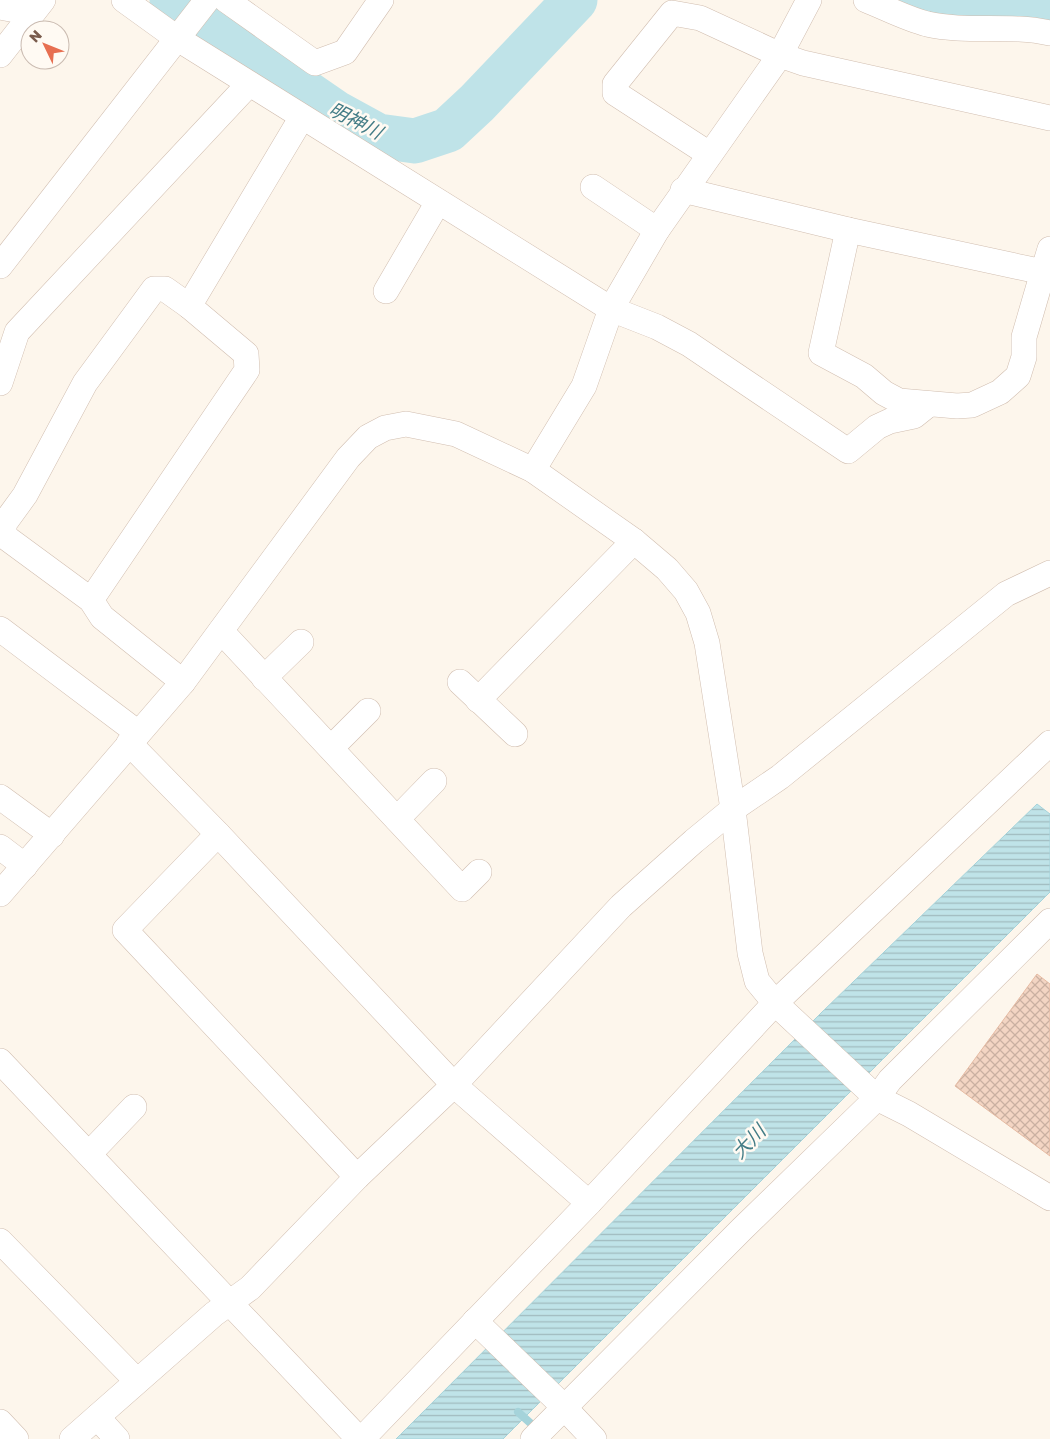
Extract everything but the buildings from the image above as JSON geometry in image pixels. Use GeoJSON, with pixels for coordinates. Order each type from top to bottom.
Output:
{"type":"FeatureCollection","features":[{"type":"Feature","properties":{"kind":"street"},"geometry":{"type":"LineString","coordinates":[[124,0],[182,34],[249,84],[611,309],[657,327],[688,344],[848,451],[877,427],[890,421],[914,416],[929,404]]}},
{"type":"Feature","properties":{"kind":"street"},"geometry":{"type":"LineString","coordinates":[[0,266],[182,34],[213,1],[316,63],[345,52],[381,0]]}},
{"type":"Feature","properties":{"kind":"street"},"geometry":{"type":"LineString","coordinates":[[534,470],[584,386],[611,309],[657,230],[683,190],[780,55],[809,0]]}},
{"type":"Feature","properties":{"kind":"street"},"geometry":{"type":"LineString","coordinates":[[866,0],[927,24],[1026,28],[1050,33]]}},
{"type":"Feature","properties":{"kind":"street"},"geometry":{"type":"LineString","coordinates":[[0,7],[38,7]]}},
{"type":"Feature","properties":{"kind":"street"},"geometry":{"type":"LineString","coordinates":[[0,55],[38,7]]}},
{"type":"Feature","properties":{"kind":"street"},"geometry":{"type":"LineString","coordinates":[[709,154],[615,93],[615,84],[672,13],[700,18],[780,55],[803,63],[1050,118]]}},
{"type":"Feature","properties":{"kind":"street"},"geometry":{"type":"LineString","coordinates":[[0,383],[17,332],[249,84]]}},
{"type":"Feature","properties":{"kind":"street"},"geometry":{"type":"LineString","coordinates":[[189,306],[302,117]]}},
{"type":"Feature","properties":{"kind":"street"},"geometry":{"type":"LineString","coordinates":[[593,187],[657,230]]}},
{"type":"Feature","properties":{"kind":"street"},"geometry":{"type":"LineString","coordinates":[[683,190],[848,230],[1046,260],[1024,337],[1024,357],[1018,376],[1000,392],[972,405],[900,401],[884,393],[864,376],[821,353],[848,230]]}},
{"type":"Feature","properties":{"kind":"street"},"geometry":{"type":"LineString","coordinates":[[386,291],[438,202]]}},
{"type":"Feature","properties":{"kind":"street"},"geometry":{"type":"LineString","coordinates":[[91,600],[246,370],[246,354],[189,306],[164,289],[154,289],[85,383],[25,495],[4,524],[4,536],[91,600],[102,617],[183,682]]}},
{"type":"Feature","properties":{"kind":"street"},"geometry":{"type":"LineString","coordinates":[[1,891],[52,835],[183,682],[348,458],[368,437],[385,428],[406,424],[456,434],[534,470],[634,541],[667,569],[686,591],[698,613],[706,644],[733,809],[750,953],[757,981],[781,1008],[873,1095],[909,1114],[1050,1198]]}},
{"type":"Feature","properties":{"kind":"street"},"geometry":{"type":"LineString","coordinates":[[478,700],[634,541]]}},
{"type":"Feature","properties":{"kind":"street"},"geometry":{"type":"LineString","coordinates":[[72,1439],[214,1314],[250,1288],[357,1177],[454,1085],[621,906],[733,809],[780,777],[1006,594],[1050,573]]}},
{"type":"Feature","properties":{"kind":"street"},"geometry":{"type":"LineString","coordinates":[[0,629],[134,738],[218,834],[454,1085],[589,1203]]}},
{"type":"Feature","properties":{"kind":"street"},"geometry":{"type":"LineString","coordinates":[[221,631],[462,888],[478,872]]}},
{"type":"Feature","properties":{"kind":"street"},"geometry":{"type":"LineString","coordinates":[[264,678],[301,642]]}},
{"type":"Feature","properties":{"kind":"street"},"geometry":{"type":"LineString","coordinates":[[460,682],[514,734]]}},
{"type":"Feature","properties":{"kind":"street"},"geometry":{"type":"LineString","coordinates":[[331,748],[368,711]]}},
{"type":"Feature","properties":{"kind":"street"},"geometry":{"type":"LineString","coordinates":[[0,1061],[360,1439],[478,1324],[589,1203],[781,1008],[1050,743]]}},
{"type":"Feature","properties":{"kind":"street"},"geometry":{"type":"LineString","coordinates":[[397,819],[434,781]]}},
{"type":"Feature","properties":{"kind":"street"},"geometry":{"type":"LineString","coordinates":[[0,797],[52,835]]}},
{"type":"Feature","properties":{"kind":"street"},"geometry":{"type":"LineString","coordinates":[[218,834],[126,930],[357,1177]]}},
{"type":"Feature","properties":{"kind":"street"},"geometry":{"type":"LineString","coordinates":[[0,847],[25,866]]}},
{"type":"Feature","properties":{"kind":"street"},"geometry":{"type":"LineString","coordinates":[[533,1439],[559,1410],[1050,920]]}},
{"type":"Feature","properties":{"kind":"street"},"geometry":{"type":"LineString","coordinates":[[89,1154],[134,1108]]}},
{"type":"Feature","properties":{"kind":"street"},"geometry":{"type":"LineString","coordinates":[[0,1241],[137,1381]]}},
{"type":"Feature","properties":{"kind":"street"},"geometry":{"type":"LineString","coordinates":[[478,1324],[559,1410],[594,1439]]}},
{"type":"Feature","properties":{"kind":"street"},"geometry":{"type":"LineString","coordinates":[[97,1416],[117,1439]]}},
{"type":"Feature","properties":{"kind":"street"},"geometry":{"type":"LineString","coordinates":[[0,1422],[16,1439]]}},
{"type":"Feature","properties":{"kind":"water","name":"大川"},"geometry":{"type":"Polygon","coordinates":[[[1037,804],[1050,814],[1050,892],[503,1439],[396,1439],[822,1012],[1037,804]]]}},
{"type":"Feature","properties":{"kind":"waterway","name":"明神川"},"geometry":{"type":"LineString","coordinates":[[172,0],[336,113],[378,136],[415,141],[448,130],[477,103],[575,0]]}},
{"type":"Feature","properties":{"kind":"waterway","name":"明神川"},"geometry":{"type":"LineString","coordinates":[[914,0],[936,9],[1024,10],[1050,19]]}},
{"type":"Feature","properties":{"kind":"waterway"},"geometry":{"type":"LineString","coordinates":[[518,1412],[537,1429]]}}]}
